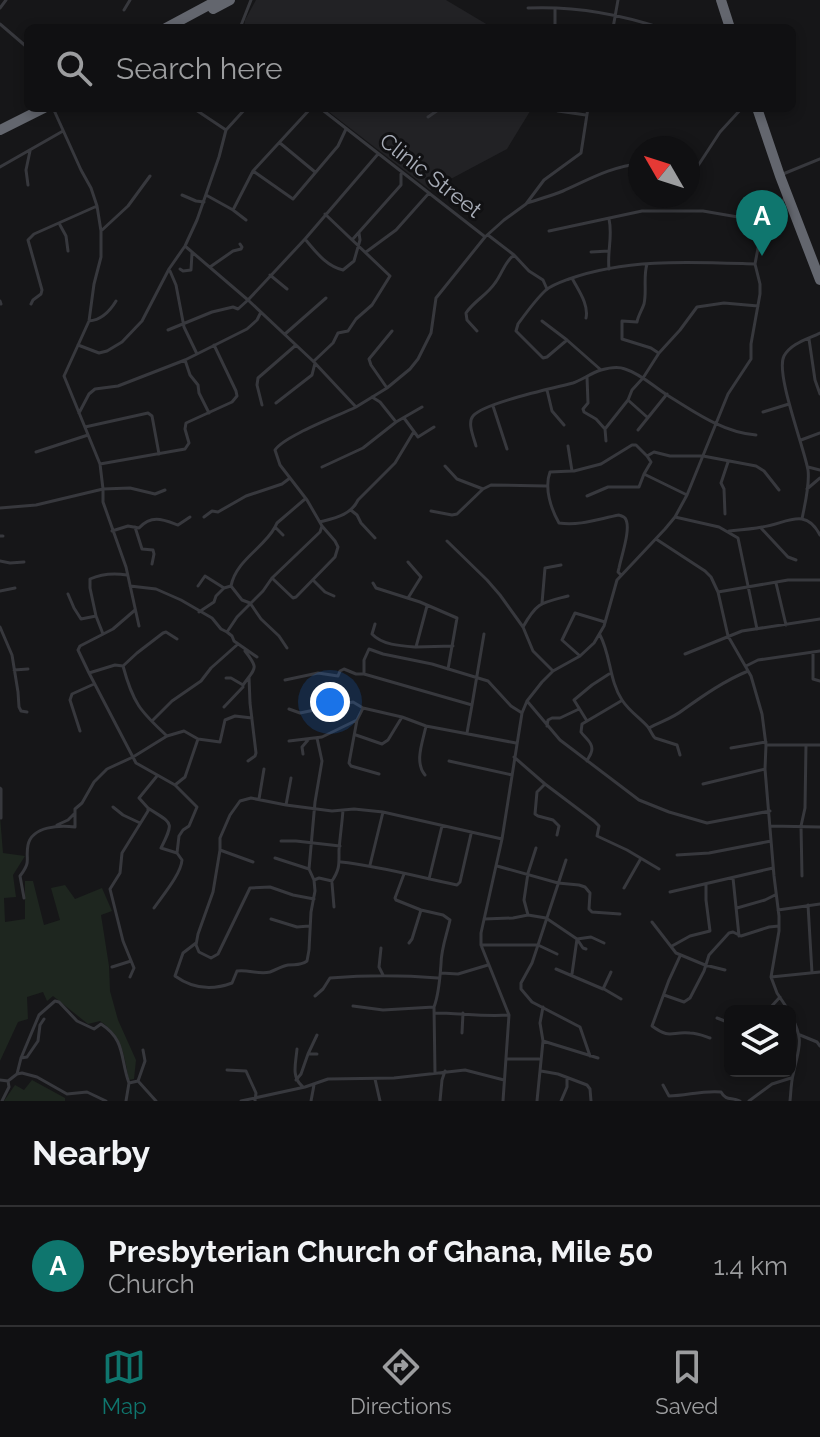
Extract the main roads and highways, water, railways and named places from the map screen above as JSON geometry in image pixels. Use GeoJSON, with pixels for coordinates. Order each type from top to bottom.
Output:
{"type":"FeatureCollection","features":[{"type":"Feature","properties":{"kind":"highway"},"geometry":{"type":"LineString","coordinates":[[173,24],[218,0]]}},
{"type":"Feature","properties":{"kind":"highway"},"geometry":{"type":"LineString","coordinates":[[187,24],[230,0]]}},
{"type":"Feature","properties":{"kind":"highway"},"geometry":{"type":"LineString","coordinates":[[721,0],[729,24]]}},
{"type":"Feature","properties":{"kind":"highway"},"geometry":{"type":"LineString","coordinates":[[0,124],[25,112]]}},
{"type":"Feature","properties":{"kind":"highway"},"geometry":{"type":"LineString","coordinates":[[0,130],[36,112]]}},
{"type":"Feature","properties":{"kind":"highway"},"geometry":{"type":"LineString","coordinates":[[758,112],[820,280]]}},
{"type":"Feature","properties":{"kind":"place","name":"Presbyterian Church of Ghana, Mile 50"},"geometry":{"type":"Point","coordinates":[762,256]}}]}
